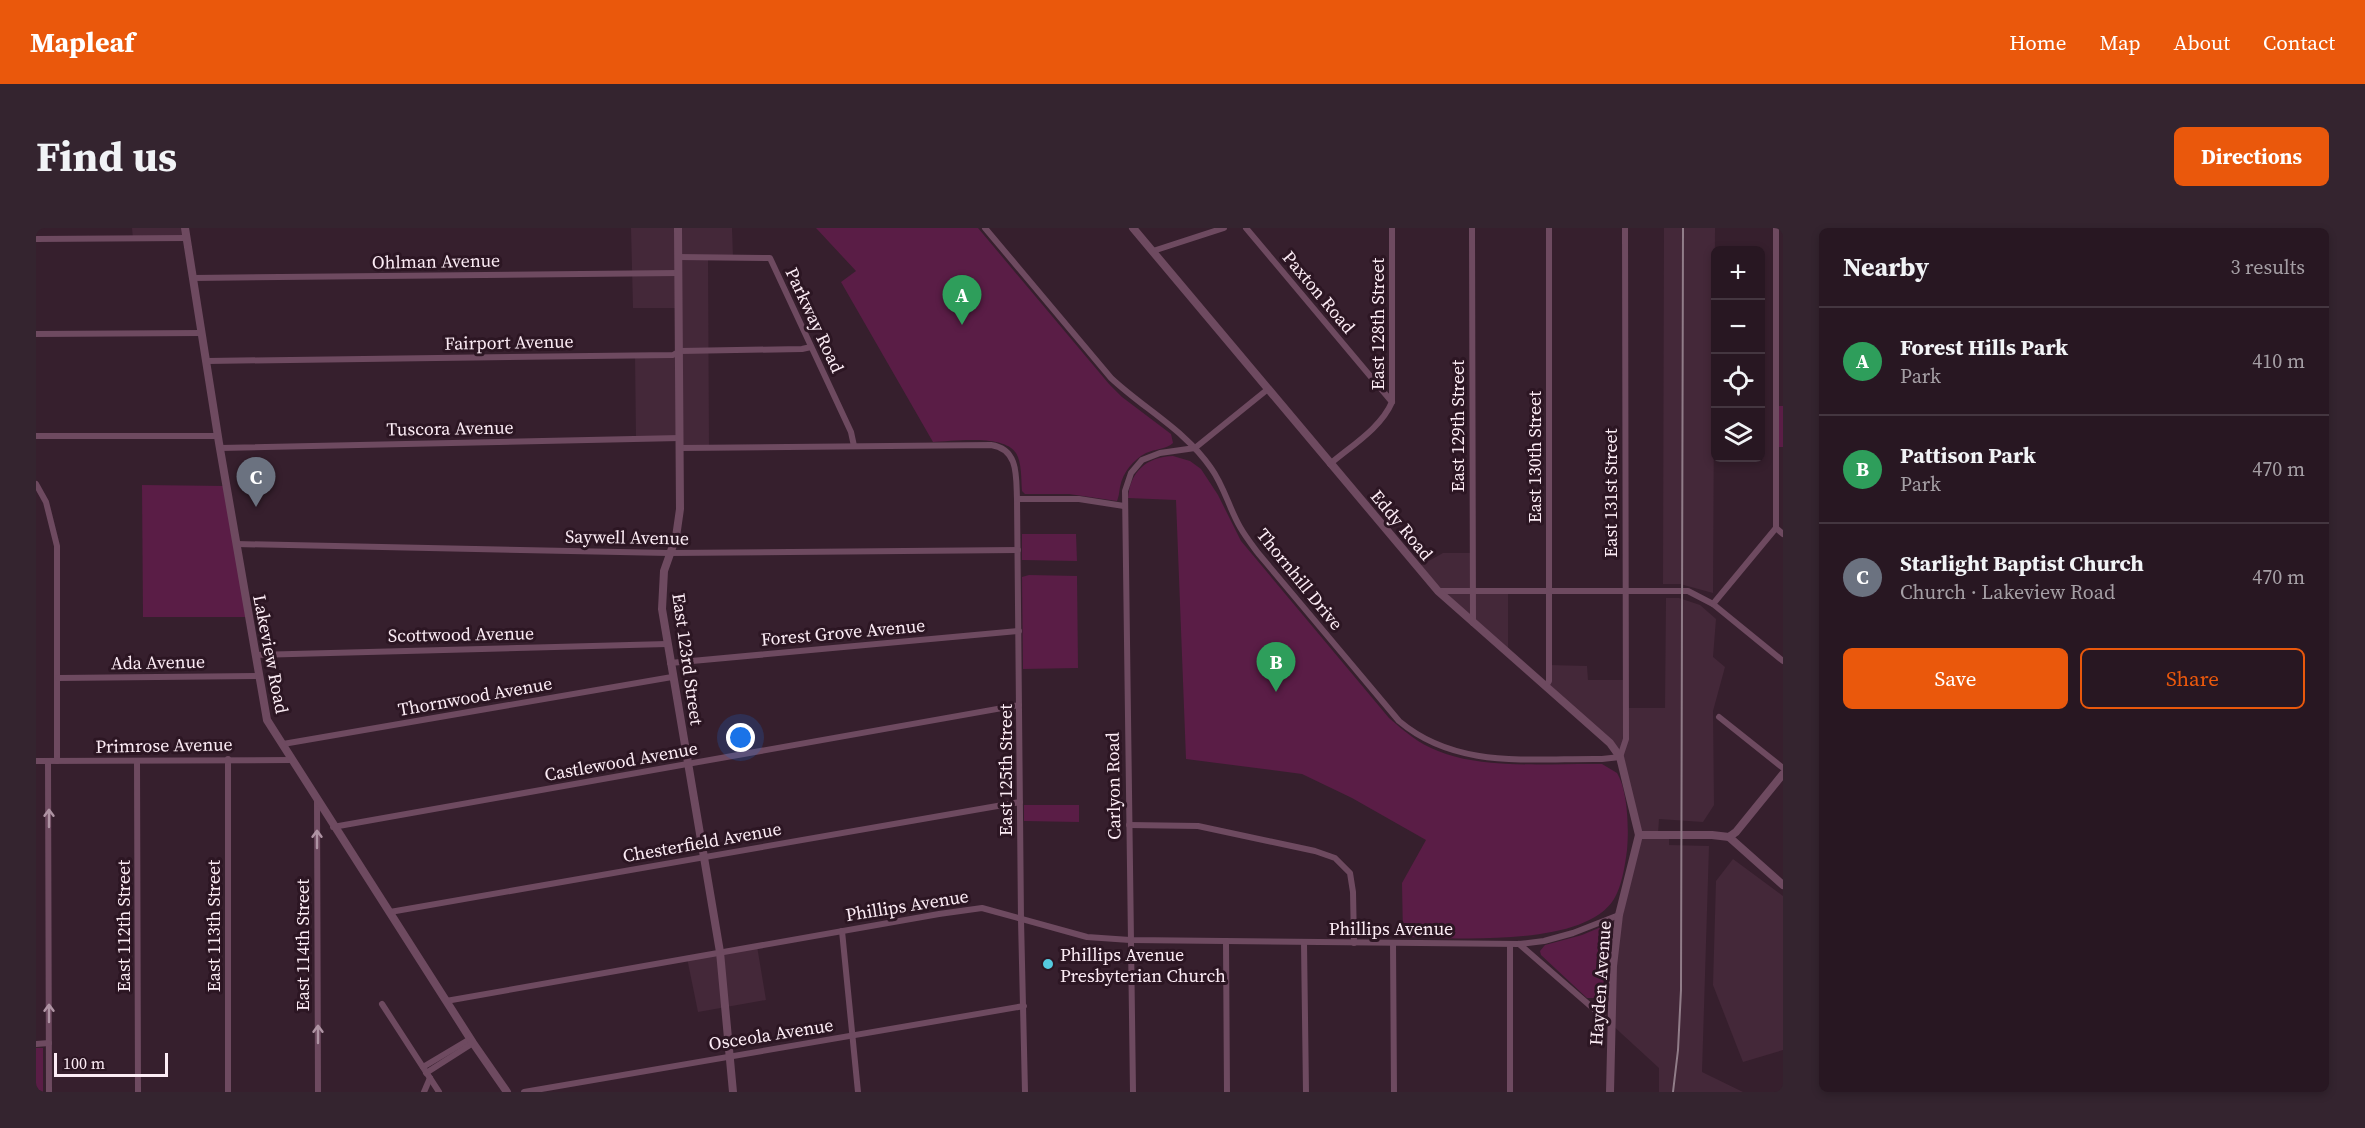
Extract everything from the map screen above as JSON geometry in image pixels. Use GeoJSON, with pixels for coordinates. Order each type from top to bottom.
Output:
{"type":"FeatureCollection","features":[{"type":"Feature","properties":{"kind":"street","name":"Lakeview Road"},"geometry":{"type":"LineString","coordinates":[[185,228],[267,720],[333,827],[507,1092]]}},
{"type":"Feature","properties":{"kind":"street","name":"East 123rd Street"},"geometry":{"type":"LineString","coordinates":[[678,228],[680,509],[676,537],[669,553],[662,588],[662,609],[720,952],[733,1092]]}},
{"type":"Feature","properties":{"kind":"street","name":"Thornhill Drive"},"geometry":{"type":"LineString","coordinates":[[985,228],[1111,378],[1132,398],[1176,429],[1195,448],[1216,476],[1239,526],[1258,554],[1389,711],[1410,730],[1437,745],[1465,755],[1486,758],[1602,759],[1620,757]]}},
{"type":"Feature","properties":{"kind":"street","name":"Eddy Road"},"geometry":{"type":"LineString","coordinates":[[1133,228],[1438,591],[1610,743],[1620,757],[1639,835]]}},
{"type":"Feature","properties":{"kind":"street"},"geometry":{"type":"LineString","coordinates":[[1153,251],[1224,228]]}},
{"type":"Feature","properties":{"kind":"street","name":"Paxton Road"},"geometry":{"type":"LineString","coordinates":[[1246,228],[1392,402]]}},
{"type":"Feature","properties":{"kind":"street","name":"East 128th Street"},"geometry":{"type":"LineString","coordinates":[[1330,464],[1387,415],[1392,402],[1392,228]]}},
{"type":"Feature","properties":{"kind":"street","name":"East 129th Street"},"geometry":{"type":"LineString","coordinates":[[1472,228],[1473,624]]}},
{"type":"Feature","properties":{"kind":"street","name":"East 130th Street"},"geometry":{"type":"LineString","coordinates":[[1546,686],[1549,681],[1549,228]]}},
{"type":"Feature","properties":{"kind":"street","name":"East 131st Street"},"geometry":{"type":"LineString","coordinates":[[1620,757],[1626,739],[1625,228]]}},
{"type":"Feature","properties":{"kind":"street"},"geometry":{"type":"LineString","coordinates":[[1713,604],[1776,528],[1779,447],[1779,264],[1776,228]]}},
{"type":"Feature","properties":{"kind":"street"},"geometry":{"type":"LineString","coordinates":[[36,239],[186,238]]}},
{"type":"Feature","properties":{"kind":"street","name":"Parkway Road"},"geometry":{"type":"LineString","coordinates":[[678,257],[770,258],[851,432],[854,447]]}},
{"type":"Feature","properties":{"kind":"street","name":"Ohlman Avenue"},"geometry":{"type":"LineString","coordinates":[[193,278],[679,273]]}},
{"type":"Feature","properties":{"kind":"street"},"geometry":{"type":"LineString","coordinates":[[36,334],[202,333]]}},
{"type":"Feature","properties":{"kind":"street","name":"Fairport Avenue"},"geometry":{"type":"LineString","coordinates":[[207,361],[673,355],[680,351],[802,349],[811,346]]}},
{"type":"Feature","properties":{"kind":"street"},"geometry":{"type":"LineString","coordinates":[[1195,448],[1268,389]]}},
{"type":"Feature","properties":{"kind":"street"},"geometry":{"type":"LineString","coordinates":[[36,436],[218,436]]}},
{"type":"Feature","properties":{"kind":"street","name":"Tuscora Avenue"},"geometry":{"type":"LineString","coordinates":[[220,448],[680,438]]}},
{"type":"Feature","properties":{"kind":"street","name":"East 125th Street"},"geometry":{"type":"LineString","coordinates":[[854,447],[991,445],[1006,450],[1015,467],[1025,1092]]}},
{"type":"Feature","properties":{"kind":"street"},"geometry":{"type":"LineString","coordinates":[[680,448],[854,447]]}},
{"type":"Feature","properties":{"kind":"street","name":"Carlyon Road"},"geometry":{"type":"LineString","coordinates":[[1133,1092],[1124,506],[1128,479],[1135,467],[1150,456],[1195,448]]}},
{"type":"Feature","properties":{"kind":"street"},"geometry":{"type":"LineString","coordinates":[[36,484],[46,502],[57,546],[57,761]]}},
{"type":"Feature","properties":{"kind":"street"},"geometry":{"type":"LineString","coordinates":[[1017,499],[1079,499],[1124,506]]}},
{"type":"Feature","properties":{"kind":"street"},"geometry":{"type":"LineString","coordinates":[[1776,528],[1783,534]]}},
{"type":"Feature","properties":{"kind":"street","name":"Saywell Avenue"},"geometry":{"type":"LineString","coordinates":[[236,544],[669,553],[1018,550]]}},
{"type":"Feature","properties":{"kind":"street"},"geometry":{"type":"LineString","coordinates":[[1438,591],[1688,591],[1713,604],[1783,661]]}},
{"type":"Feature","properties":{"kind":"street","name":"Forest Grove Avenue"},"geometry":{"type":"LineString","coordinates":[[670,663],[1019,631]]}},
{"type":"Feature","properties":{"kind":"street","name":"Scottwood Avenue"},"geometry":{"type":"LineString","coordinates":[[255,655],[667,644]]}},
{"type":"Feature","properties":{"kind":"street","name":"Ada Avenue"},"geometry":{"type":"LineString","coordinates":[[58,678],[259,676]]}},
{"type":"Feature","properties":{"kind":"street","name":"Thornwood Avenue"},"geometry":{"type":"LineString","coordinates":[[283,744],[672,676]]}},
{"type":"Feature","properties":{"kind":"street","name":"Castlewood Avenue"},"geometry":{"type":"LineString","coordinates":[[333,827],[1019,705]]}},
{"type":"Feature","properties":{"kind":"street"},"geometry":{"type":"LineString","coordinates":[[1719,717],[1783,768]]}},
{"type":"Feature","properties":{"kind":"street","name":"East 113th Street"},"geometry":{"type":"LineString","coordinates":[[228,759],[228,1092]]}},
{"type":"Feature","properties":{"kind":"street","name":"East 112th Street"},"geometry":{"type":"LineString","coordinates":[[137,760],[138,1092]]}},
{"type":"Feature","properties":{"kind":"street","name":"Primrose Avenue"},"geometry":{"type":"LineString","coordinates":[[36,761],[292,760]]}},
{"type":"Feature","properties":{"kind":"street"},"geometry":{"type":"LineString","coordinates":[[48,761],[49,1092]]}},
{"type":"Feature","properties":{"kind":"street"},"geometry":{"type":"LineString","coordinates":[[1729,837],[1783,774]]}},
{"type":"Feature","properties":{"kind":"street","name":"East 114th Street"},"geometry":{"type":"LineString","coordinates":[[317,798],[318,1092]]}},
{"type":"Feature","properties":{"kind":"street","name":"Chesterfield Avenue"},"geometry":{"type":"LineString","coordinates":[[390,912],[1020,802]]}},
{"type":"Feature","properties":{"kind":"street"},"geometry":{"type":"LineString","coordinates":[[1129,825],[1198,826],[1315,851],[1335,858],[1350,873],[1353,892],[1354,943]]}},
{"type":"Feature","properties":{"kind":"street"},"geometry":{"type":"LineString","coordinates":[[1639,835],[1729,837],[1783,885]]}},
{"type":"Feature","properties":{"kind":"street","name":"Hayden Avenue"},"geometry":{"type":"LineString","coordinates":[[1610,1092],[1613,966],[1619,915],[1639,835]]}},
{"type":"Feature","properties":{"kind":"street","name":"Phillips Avenue"},"geometry":{"type":"LineString","coordinates":[[446,1001],[982,908],[1087,937],[1226,943],[1510,945],[1559,937],[1619,915]]}},
{"type":"Feature","properties":{"kind":"street"},"geometry":{"type":"LineString","coordinates":[[842,931],[858,1092]]}},
{"type":"Feature","properties":{"kind":"street"},"geometry":{"type":"LineString","coordinates":[[1226,943],[1227,1092]]}},
{"type":"Feature","properties":{"kind":"street"},"geometry":{"type":"LineString","coordinates":[[1304,943],[1306,1092]]}},
{"type":"Feature","properties":{"kind":"street"},"geometry":{"type":"LineString","coordinates":[[1393,943],[1394,1092]]}},
{"type":"Feature","properties":{"kind":"street"},"geometry":{"type":"LineString","coordinates":[[1519,944],[1610,1023]]}},
{"type":"Feature","properties":{"kind":"street"},"geometry":{"type":"LineString","coordinates":[[1510,945],[1510,1092]]}},
{"type":"Feature","properties":{"kind":"street"},"geometry":{"type":"LineString","coordinates":[[382,1004],[439,1092]]}},
{"type":"Feature","properties":{"kind":"street","name":"Osceola Avenue"},"geometry":{"type":"LineString","coordinates":[[524,1092],[1024,1006]]}},
{"type":"Feature","properties":{"kind":"street"},"geometry":{"type":"LineString","coordinates":[[424,1092],[426,1073],[472,1041]]}},
{"type":"Feature","properties":{"kind":"street"},"geometry":{"type":"LineString","coordinates":[[36,1044],[49,1044]]}},
{"type":"Feature","properties":{"kind":"shaded area"},"geometry":{"type":"Polygon","coordinates":[[[132,228],[185,228],[186,238],[133,239],[132,228]]]}},
{"type":"Feature","properties":{"kind":"shaded area"},"geometry":{"type":"Polygon","coordinates":[[[631,228],[732,228],[733,257],[708,257],[709,447],[680,448],[680,438],[636,439],[635,355],[680,352],[679,308],[633,308],[631,228]]]}},
{"type":"Feature","properties":{"kind":"shaded area"},"geometry":{"type":"Polygon","coordinates":[[[816,228],[978,228],[1109,384],[1122,397],[1171,434],[1173,443],[1168,447],[1146,453],[1133,463],[1126,471],[1117,501],[1069,494],[1025,494],[1022,491],[1018,457],[1010,447],[1001,443],[978,440],[933,442],[841,282],[856,271],[816,228]]]}},
{"type":"Feature","properties":{"kind":"shaded area"},"geometry":{"type":"Polygon","coordinates":[[[1664,228],[1715,228],[1715,246],[1711,246],[1713,593],[1680,584],[1663,584],[1664,228]]]}},
{"type":"Feature","properties":{"kind":"shaded area"},"geometry":{"type":"Polygon","coordinates":[[[1776,406],[1783,406],[1783,447],[1776,447],[1776,406]]]}},
{"type":"Feature","properties":{"kind":"shaded area"},"geometry":{"type":"Polygon","coordinates":[[[1173,456],[1190,461],[1201,469],[1218,495],[1241,541],[1389,718],[1412,737],[1438,751],[1476,761],[1518,764],[1602,764],[1617,773],[1626,800],[1627,850],[1617,894],[1598,915],[1576,926],[1548,933],[1516,937],[1403,937],[1402,883],[1426,840],[1352,798],[1302,774],[1186,759],[1176,500],[1128,498],[1132,481],[1141,468],[1155,459],[1173,456]]]}},
{"type":"Feature","properties":{"kind":"shaded area"},"geometry":{"type":"Polygon","coordinates":[[[142,485],[226,486],[249,617],[143,617],[142,485]]]}},
{"type":"Feature","properties":{"kind":"shaded area"},"geometry":{"type":"Polygon","coordinates":[[[1022,534],[1076,534],[1077,561],[1022,560],[1022,534]]]}},
{"type":"Feature","properties":{"kind":"shaded area"},"geometry":{"type":"Polygon","coordinates":[[[1443,553],[1472,553],[1473,591],[1508,591],[1508,653],[1418,567],[1443,553]]]}},
{"type":"Feature","properties":{"kind":"shaded area"},"geometry":{"type":"Polygon","coordinates":[[[1029,575],[1077,576],[1078,668],[1023,669],[1022,577],[1029,575]]]}},
{"type":"Feature","properties":{"kind":"shaded area"},"geometry":{"type":"Polygon","coordinates":[[[1666,598],[1679,598],[1700,605],[1716,619],[1713,657],[1725,667],[1713,711],[1714,805],[1703,822],[1659,819],[1658,834],[1669,835],[1669,845],[1709,846],[1702,1072],[1743,1092],[1659,1092],[1659,1068],[1610,1023],[1613,966],[1639,834],[1620,757],[1548,683],[1549,665],[1587,666],[1588,680],[1626,680],[1626,708],[1665,708],[1666,598]]]}},
{"type":"Feature","properties":{"kind":"shaded area"},"geometry":{"type":"Polygon","coordinates":[[[1024,805],[1079,805],[1079,822],[1024,821],[1024,805]]]}},
{"type":"Feature","properties":{"kind":"shaded area"},"geometry":{"type":"Polygon","coordinates":[[[1733,859],[1783,896],[1783,1050],[1743,1062],[1713,985],[1716,881],[1733,859]]]}},
{"type":"Feature","properties":{"kind":"shaded area"},"geometry":{"type":"Polygon","coordinates":[[[1601,927],[1606,928],[1608,933],[1603,993],[1596,998],[1587,998],[1541,955],[1540,951],[1545,945],[1582,935],[1601,927]]]}},
{"type":"Feature","properties":{"kind":"shaded area"},"geometry":{"type":"Polygon","coordinates":[[[757,946],[766,1000],[698,1012],[687,958],[757,946]]]}},
{"type":"Feature","properties":{"kind":"shaded area"},"geometry":{"type":"Polygon","coordinates":[[[36,1048],[43,1048],[43,1092],[36,1092],[36,1048]]]}},
{"type":"Feature","properties":{"kind":"railway"},"geometry":{"type":"LineString","coordinates":[[1673,1092],[1681,990],[1683,228]]}},
{"type":"Feature","properties":{"kind":"place","name":"Forest Hills Park"},"geometry":{"type":"Point","coordinates":[962,325]}},
{"type":"Feature","properties":{"kind":"place","name":"Starlight Baptist Church"},"geometry":{"type":"Point","coordinates":[256,507]}},
{"type":"Feature","properties":{"kind":"place","name":"Pattison Park"},"geometry":{"type":"Point","coordinates":[1276,692]}},
{"type":"Feature","properties":{"kind":"place","name":"Phillips Avenue Presbyterian Church"},"geometry":{"type":"Point","coordinates":[1048,964]}}]}
